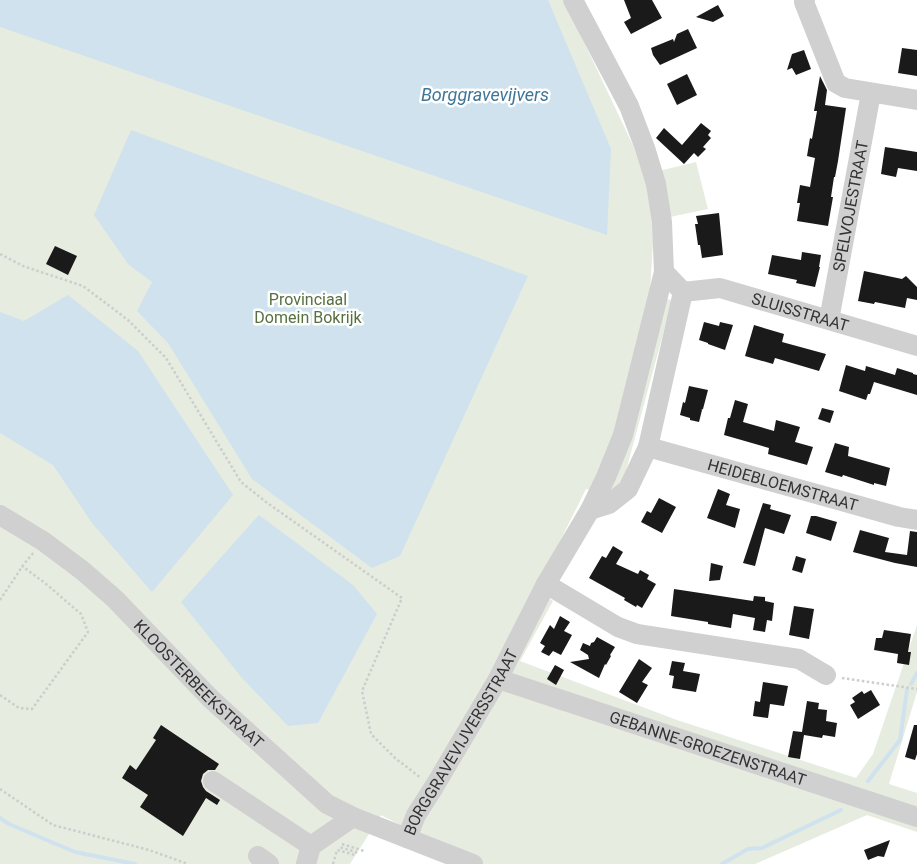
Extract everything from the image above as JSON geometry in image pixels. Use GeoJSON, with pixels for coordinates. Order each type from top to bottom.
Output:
{"type":"FeatureCollection","features":[{"type":"Feature","properties":{"kind":"street","name":"BORGGRAVEVIJVERSSTRAAT"},"geometry":{"type":"LineString","coordinates":[[473,864],[407,838],[416,815],[498,679],[546,584],[590,510],[606,477],[623,435],[664,272],[662,222],[656,184],[645,148],[628,106],[573,0]]}},
{"type":"Feature","properties":{"kind":"street"},"geometry":{"type":"LineString","coordinates":[[805,0],[804,2],[836,83],[845,88],[917,100]]}},
{"type":"Feature","properties":{"kind":"street","name":"SPELVOJESTRAAT"},"geometry":{"type":"LineString","coordinates":[[829,320],[871,92]]}},
{"type":"Feature","properties":{"kind":"street"},"geometry":{"type":"LineString","coordinates":[[590,510],[609,504],[628,489],[648,447],[682,292],[664,272]]}},
{"type":"Feature","properties":{"kind":"street","name":"SLUISSTRAAT"},"geometry":{"type":"LineString","coordinates":[[682,292],[720,288],[917,346]]}},
{"type":"Feature","properties":{"kind":"street","name":"HEIDEBLOEMSTRAAT"},"geometry":{"type":"LineString","coordinates":[[648,447],[899,518],[917,520]]}},
{"type":"Feature","properties":{"kind":"street","name":"KLOOSTERBEEKSTRAAT"},"geometry":{"type":"LineString","coordinates":[[0,514],[44,541],[115,599],[211,699],[327,804],[353,818],[407,838]]}},
{"type":"Feature","properties":{"kind":"street"},"geometry":{"type":"LineString","coordinates":[[546,584],[618,627],[637,634],[799,659],[826,675]]}},
{"type":"Feature","properties":{"kind":"street","name":"GEBANNE-GROEZENSTRAAT"},"geometry":{"type":"LineString","coordinates":[[498,679],[917,817]]}},
{"type":"Feature","properties":{"kind":"street"},"geometry":{"type":"LineString","coordinates":[[213,781],[308,855],[353,818]]}},
{"type":"Feature","properties":{"kind":"path"},"geometry":{"type":"LineString","coordinates":[[0,254],[23,266],[83,286],[128,320],[166,358],[241,482],[266,502],[402,598],[362,691],[371,734],[395,758],[434,787]]}},
{"type":"Feature","properties":{"kind":"path"},"geometry":{"type":"LineString","coordinates":[[0,600],[22,566],[44,541]]}},
{"type":"Feature","properties":{"kind":"path"},"geometry":{"type":"LineString","coordinates":[[0,695],[19,708],[32,709],[88,632],[81,614],[22,566]]}},
{"type":"Feature","properties":{"kind":"path"},"geometry":{"type":"LineString","coordinates":[[826,675],[917,689]]}},
{"type":"Feature","properties":{"kind":"path"},"geometry":{"type":"LineString","coordinates":[[0,789],[54,825],[149,850],[188,864]]}},
{"type":"Feature","properties":{"kind":"path"},"geometry":{"type":"LineString","coordinates":[[333,864],[337,850],[355,855],[356,852],[338,847],[339,844],[364,851]]}},
{"type":"Feature","properties":{"kind":"green space","name":"Provinciaal Domein Bokrijk"},"geometry":{"type":"Polygon","coordinates":[[[0,0],[564,0],[639,158],[648,191],[654,227],[650,291],[672,301],[624,478],[611,493],[586,489],[536,589],[553,601],[520,661],[677,720],[856,778],[873,754],[917,625],[917,692],[889,784],[917,793],[917,832],[867,815],[755,864],[480,864],[381,815],[350,864],[0,864],[0,0]]]}},
{"type":"Feature","properties":{"kind":"green space"},"geometry":{"type":"Polygon","coordinates":[[[696,162],[708,209],[670,217],[659,171],[696,162]]]}},
{"type":"Feature","properties":{"kind":"water","name":"Borggravevijvers"},"geometry":{"type":"Polygon","coordinates":[[[0,0],[548,0],[611,149],[607,235],[0,27],[0,0]]]}},
{"type":"Feature","properties":{"kind":"water"},"geometry":{"type":"Polygon","coordinates":[[[131,130],[528,276],[400,556],[372,568],[252,479],[168,343],[137,311],[152,282],[128,264],[94,215],[131,130]]]}},
{"type":"Feature","properties":{"kind":"water"},"geometry":{"type":"Polygon","coordinates":[[[68,295],[138,351],[233,495],[152,592],[92,523],[53,465],[0,433],[0,312],[24,321],[68,295]]]}},
{"type":"Feature","properties":{"kind":"water"},"geometry":{"type":"Polygon","coordinates":[[[259,515],[353,585],[377,614],[318,723],[288,726],[242,678],[181,602],[259,515]]]}},
{"type":"Feature","properties":{"kind":"building"},"geometry":{"type":"Polygon","coordinates":[[[624,0],[652,0],[662,18],[631,34],[624,22],[631,18],[624,0]]]}},
{"type":"Feature","properties":{"kind":"building"},"geometry":{"type":"Polygon","coordinates":[[[718,5],[724,16],[713,22],[696,17],[718,5]]]}},
{"type":"Feature","properties":{"kind":"building"},"geometry":{"type":"Polygon","coordinates":[[[688,29],[697,48],[660,65],[653,55],[651,48],[673,39],[674,42],[677,34],[688,29]]]}},
{"type":"Feature","properties":{"kind":"building"},"geometry":{"type":"Polygon","coordinates":[[[902,48],[917,50],[917,76],[898,73],[902,48]]]}},
{"type":"Feature","properties":{"kind":"building"},"geometry":{"type":"Polygon","coordinates":[[[804,50],[811,69],[796,75],[792,68],[787,70],[792,54],[804,50]]]}},
{"type":"Feature","properties":{"kind":"building"},"geometry":{"type":"Polygon","coordinates":[[[687,74],[697,95],[677,105],[667,84],[687,74]]]}},
{"type":"Feature","properties":{"kind":"building"},"geometry":{"type":"Polygon","coordinates":[[[820,76],[827,90],[825,105],[846,108],[828,226],[797,221],[800,185],[810,187],[815,158],[807,156],[817,111],[814,111],[820,76]]]}},
{"type":"Feature","properties":{"kind":"building"},"geometry":{"type":"Polygon","coordinates":[[[701,123],[711,131],[708,135],[711,138],[703,147],[706,149],[698,157],[694,153],[684,164],[656,138],[664,128],[682,145],[701,123]]]}},
{"type":"Feature","properties":{"kind":"building"},"geometry":{"type":"Polygon","coordinates":[[[885,147],[917,152],[917,171],[898,168],[896,177],[881,174],[885,147]]]}},
{"type":"Feature","properties":{"kind":"building"},"geometry":{"type":"Polygon","coordinates":[[[719,213],[723,255],[702,258],[695,224],[698,224],[696,216],[719,213]]]}},
{"type":"Feature","properties":{"kind":"building"},"geometry":{"type":"Polygon","coordinates":[[[55,246],[77,256],[68,275],[46,264],[55,246]]]}},
{"type":"Feature","properties":{"kind":"building"},"geometry":{"type":"Polygon","coordinates":[[[802,252],[821,255],[815,287],[796,283],[797,280],[768,274],[772,255],[801,260],[802,252]]]}},
{"type":"Feature","properties":{"kind":"building"},"geometry":{"type":"Polygon","coordinates":[[[864,271],[902,279],[906,276],[917,287],[917,300],[907,298],[905,308],[875,302],[874,304],[858,301],[864,271]]]}},
{"type":"Feature","properties":{"kind":"building"},"geometry":{"type":"Polygon","coordinates":[[[704,322],[719,326],[720,322],[733,325],[725,350],[699,340],[704,322]]]}},
{"type":"Feature","properties":{"kind":"building"},"geometry":{"type":"Polygon","coordinates":[[[754,325],[784,334],[782,342],[826,354],[819,371],[775,358],[773,364],[745,356],[754,325]]]}},
{"type":"Feature","properties":{"kind":"building"},"geometry":{"type":"Polygon","coordinates":[[[846,365],[865,371],[866,366],[895,375],[897,368],[913,373],[917,375],[917,395],[874,382],[866,400],[839,391],[846,365]]]}},
{"type":"Feature","properties":{"kind":"building"},"geometry":{"type":"Polygon","coordinates":[[[689,386],[708,390],[699,422],[680,415],[689,386]]]}},
{"type":"Feature","properties":{"kind":"building"},"geometry":{"type":"Polygon","coordinates":[[[735,400],[748,404],[743,422],[774,431],[776,420],[800,427],[795,442],[813,447],[807,465],[768,454],[769,448],[724,435],[735,400]]]}},
{"type":"Feature","properties":{"kind":"building"},"geometry":{"type":"Polygon","coordinates":[[[822,408],[834,411],[830,423],[818,419],[822,408]]]}},
{"type":"Feature","properties":{"kind":"building"},"geometry":{"type":"Polygon","coordinates":[[[835,443],[849,447],[848,456],[890,468],[886,486],[874,483],[874,485],[843,475],[842,477],[825,472],[835,443]]]}},
{"type":"Feature","properties":{"kind":"building"},"geometry":{"type":"Polygon","coordinates":[[[718,489],[730,494],[726,505],[740,509],[735,528],[707,518],[718,489]]]}},
{"type":"Feature","properties":{"kind":"building"},"geometry":{"type":"Polygon","coordinates":[[[659,498],[676,507],[662,533],[641,522],[647,511],[651,513],[659,498]]]}},
{"type":"Feature","properties":{"kind":"building"},"geometry":{"type":"Polygon","coordinates":[[[763,503],[771,505],[770,509],[791,515],[784,534],[765,528],[755,566],[743,563],[763,503]]]}},
{"type":"Feature","properties":{"kind":"building"},"geometry":{"type":"Polygon","coordinates":[[[811,516],[837,522],[831,541],[806,533],[811,516]]]}},
{"type":"Feature","properties":{"kind":"building"},"geometry":{"type":"Polygon","coordinates":[[[860,530],[889,538],[885,552],[907,555],[910,531],[917,532],[917,567],[853,552],[860,530]]]}},
{"type":"Feature","properties":{"kind":"building"},"geometry":{"type":"Polygon","coordinates":[[[613,546],[623,552],[616,564],[638,574],[640,570],[649,575],[647,579],[656,584],[642,608],[637,605],[636,607],[624,600],[625,598],[589,578],[602,556],[606,558],[613,546]]]}},
{"type":"Feature","properties":{"kind":"building"},"geometry":{"type":"Polygon","coordinates":[[[796,556],[806,559],[802,573],[792,570],[796,556]]]}},
{"type":"Feature","properties":{"kind":"building"},"geometry":{"type":"Polygon","coordinates":[[[711,563],[723,566],[720,580],[709,581],[711,563]]]}},
{"type":"Feature","properties":{"kind":"building"},"geometry":{"type":"Polygon","coordinates":[[[674,589],[753,601],[754,596],[765,597],[765,601],[774,603],[772,621],[767,620],[765,632],[753,630],[755,618],[733,614],[731,628],[671,616],[674,589]]]}},
{"type":"Feature","properties":{"kind":"building"},"geometry":{"type":"Polygon","coordinates":[[[794,606],[814,609],[809,639],[789,635],[794,606]]]}},
{"type":"Feature","properties":{"kind":"building"},"geometry":{"type":"Polygon","coordinates":[[[560,616],[570,622],[564,631],[572,635],[561,655],[553,651],[549,656],[541,652],[545,646],[540,643],[550,625],[554,629],[560,616]]]}},
{"type":"Feature","properties":{"kind":"building"},"geometry":{"type":"Polygon","coordinates":[[[884,630],[911,634],[908,652],[911,652],[909,665],[897,663],[898,654],[874,650],[876,638],[882,638],[884,630]]]}},
{"type":"Feature","properties":{"kind":"building"},"geometry":{"type":"Polygon","coordinates":[[[597,637],[615,647],[599,678],[570,662],[589,659],[588,655],[580,650],[583,643],[590,646],[597,637]]]}},
{"type":"Feature","properties":{"kind":"building"},"geometry":{"type":"Polygon","coordinates":[[[639,659],[652,668],[642,682],[648,685],[637,703],[619,692],[639,659]]]}},
{"type":"Feature","properties":{"kind":"building"},"geometry":{"type":"Polygon","coordinates":[[[672,661],[685,663],[683,671],[700,674],[696,692],[672,688],[674,676],[669,675],[672,661]]]}},
{"type":"Feature","properties":{"kind":"building"},"geometry":{"type":"Polygon","coordinates":[[[555,665],[564,670],[556,685],[547,679],[555,665]]]}},
{"type":"Feature","properties":{"kind":"building"},"geometry":{"type":"Polygon","coordinates":[[[763,682],[788,686],[784,706],[770,704],[768,718],[753,716],[755,701],[760,702],[763,682]]]}},
{"type":"Feature","properties":{"kind":"building"},"geometry":{"type":"Polygon","coordinates":[[[871,690],[880,705],[858,719],[850,705],[855,702],[852,698],[862,691],[864,694],[871,690]]]}},
{"type":"Feature","properties":{"kind":"building"},"geometry":{"type":"Polygon","coordinates":[[[807,701],[819,703],[818,709],[827,710],[826,721],[837,723],[835,737],[823,735],[822,738],[804,735],[800,759],[788,757],[793,731],[802,732],[807,701]]]}},
{"type":"Feature","properties":{"kind":"building"},"geometry":{"type":"Polygon","coordinates":[[[161,725],[219,764],[215,770],[208,770],[203,774],[201,781],[206,791],[220,800],[217,805],[206,798],[183,836],[140,807],[148,795],[122,778],[130,765],[136,770],[156,740],[153,738],[161,725]]]}},
{"type":"Feature","properties":{"kind":"building"},"geometry":{"type":"Polygon","coordinates":[[[914,725],[917,725],[917,754],[915,760],[905,757],[914,725]]]}},
{"type":"Feature","properties":{"kind":"building"},"geometry":{"type":"Polygon","coordinates":[[[890,840],[884,857],[878,856],[868,860],[864,850],[890,840]]]}},
{"type":"Feature","properties":{"kind":"waterway"},"geometry":{"type":"LineString","coordinates":[[911,684],[917,673]]}},
{"type":"Feature","properties":{"kind":"waterway"},"geometry":{"type":"LineString","coordinates":[[868,781],[900,740],[907,690]]}},
{"type":"Feature","properties":{"kind":"waterway"},"geometry":{"type":"LineString","coordinates":[[722,864],[748,849],[762,848],[841,810]]}},
{"type":"Feature","properties":{"kind":"waterway"},"geometry":{"type":"LineString","coordinates":[[0,818],[9,824],[75,852],[135,864]]}}]}
